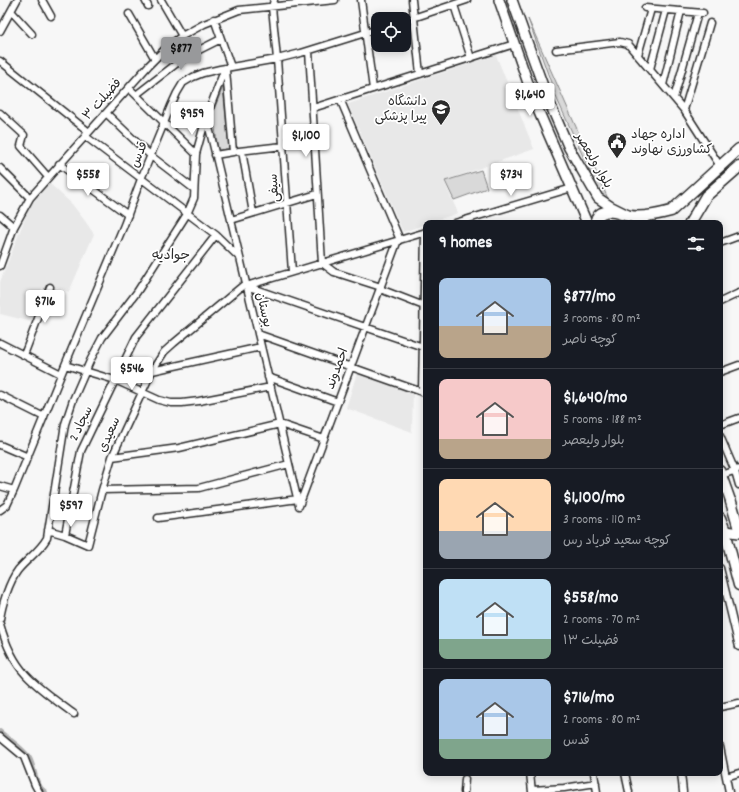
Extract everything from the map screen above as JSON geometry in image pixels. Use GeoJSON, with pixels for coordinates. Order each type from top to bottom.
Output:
{"type":"FeatureCollection","features":[{"type":"Feature","properties":{"kind":"main road","name":"بلوار ولیعصر"},"geometry":{"type":"LineString","coordinates":[[499,0],[535,103],[586,220]]}},
{"type":"Feature","properties":{"kind":"main road","name":"بلوار ولیعصر"},"geometry":{"type":"LineString","coordinates":[[512,0],[547,97],[569,148],[598,198],[610,206],[638,220]]}},
{"type":"Feature","properties":{"kind":"main road"},"geometry":{"type":"LineString","coordinates":[[535,103],[547,97]]}},
{"type":"Feature","properties":{"kind":"main road"},"geometry":{"type":"LineString","coordinates":[[596,220],[600,214],[606,211],[631,216],[658,214],[671,211],[739,149]]}},
{"type":"Feature","properties":{"kind":"main road"},"geometry":{"type":"LineString","coordinates":[[692,220],[706,196],[738,171]]}},
{"type":"Feature","properties":{"kind":"main road"},"geometry":{"type":"LineString","coordinates":[[723,478],[739,527],[725,531]]}},
{"type":"Feature","properties":{"kind":"main road"},"geometry":{"type":"LineString","coordinates":[[723,526],[739,585]]}},
{"type":"Feature","properties":{"kind":"street"},"geometry":{"type":"LineString","coordinates":[[0,31],[17,0]]}},
{"type":"Feature","properties":{"kind":"street"},"geometry":{"type":"LineString","coordinates":[[42,0],[51,16]]}},
{"type":"Feature","properties":{"kind":"street"},"geometry":{"type":"LineString","coordinates":[[163,0],[182,36]]}},
{"type":"Feature","properties":{"kind":"street","name":"فضیلت ۳"},"geometry":{"type":"LineString","coordinates":[[0,265],[14,227],[30,198],[59,164],[167,47],[182,36],[204,24],[239,10],[273,3],[331,0]]}},
{"type":"Feature","properties":{"kind":"street"},"geometry":{"type":"LineString","coordinates":[[361,0],[373,89]]}},
{"type":"Feature","properties":{"kind":"street"},"geometry":{"type":"LineString","coordinates":[[412,0],[420,74]]}},
{"type":"Feature","properties":{"kind":"street"},"geometry":{"type":"LineString","coordinates":[[411,19],[467,0]]}},
{"type":"Feature","properties":{"kind":"street","name":"سیفی"},"geometry":{"type":"LineString","coordinates":[[273,3],[292,272]]}},
{"type":"Feature","properties":{"kind":"street"},"geometry":{"type":"LineString","coordinates":[[454,5],[471,58]]}},
{"type":"Feature","properties":{"kind":"street"},"geometry":{"type":"LineString","coordinates":[[638,55],[648,8],[700,13],[674,98]]}},
{"type":"Feature","properties":{"kind":"street"},"geometry":{"type":"LineString","coordinates":[[650,69],[666,10]]}},
{"type":"Feature","properties":{"kind":"street"},"geometry":{"type":"LineString","coordinates":[[11,11],[32,34]]}},
{"type":"Feature","properties":{"kind":"street"},"geometry":{"type":"LineString","coordinates":[[663,84],[681,11]]}},
{"type":"Feature","properties":{"kind":"street"},"geometry":{"type":"LineString","coordinates":[[130,14],[156,59]]}},
{"type":"Feature","properties":{"kind":"street"},"geometry":{"type":"LineString","coordinates":[[214,19],[228,67],[233,152]]}},
{"type":"Feature","properties":{"kind":"street"},"geometry":{"type":"LineString","coordinates":[[684,110],[710,23]]}},
{"type":"Feature","properties":{"kind":"street","name":"قدس"},"geometry":{"type":"LineString","coordinates":[[0,510],[7,505],[14,490],[128,215],[164,122],[183,83],[203,72],[278,59],[309,51],[371,31]]}},
{"type":"Feature","properties":{"kind":"street"},"geometry":{"type":"LineString","coordinates":[[136,95],[185,57],[221,39]]}},
{"type":"Feature","properties":{"kind":"street"},"geometry":{"type":"LineString","coordinates":[[556,50],[620,42],[628,44],[684,110],[720,166]]}},
{"type":"Feature","properties":{"kind":"street"},"geometry":{"type":"LineString","coordinates":[[313,108],[514,44]]}},
{"type":"Feature","properties":{"kind":"street"},"geometry":{"type":"LineString","coordinates":[[309,51],[322,263],[334,272],[380,288],[423,306]]}},
{"type":"Feature","properties":{"kind":"street"},"geometry":{"type":"LineString","coordinates":[[0,61],[141,179],[216,235],[240,258]]}},
{"type":"Feature","properties":{"kind":"street"},"geometry":{"type":"LineString","coordinates":[[0,620],[2,607],[18,571],[42,547],[47,538],[64,424],[90,361],[102,338],[137,292],[187,214],[194,199],[196,154],[206,118],[228,67]]}},
{"type":"Feature","properties":{"kind":"street"},"geometry":{"type":"LineString","coordinates":[[129,88],[196,154]]}},
{"type":"Feature","properties":{"kind":"street"},"geometry":{"type":"LineString","coordinates":[[340,99],[399,240]]}},
{"type":"Feature","properties":{"kind":"street"},"geometry":{"type":"LineString","coordinates":[[0,113],[24,135],[21,146],[48,177]]}},
{"type":"Feature","properties":{"kind":"street"},"geometry":{"type":"LineString","coordinates":[[106,113],[151,156],[194,189]]}},
{"type":"Feature","properties":{"kind":"street","name":"بوستان"},"geometry":{"type":"LineString","coordinates":[[206,118],[299,506]]}},
{"type":"Feature","properties":{"kind":"street"},"geometry":{"type":"LineString","coordinates":[[215,155],[284,146]]}},
{"type":"Feature","properties":{"kind":"street"},"geometry":{"type":"LineString","coordinates":[[242,151],[253,213]]}},
{"type":"Feature","properties":{"kind":"street"},"geometry":{"type":"LineString","coordinates":[[59,164],[128,215]]}},
{"type":"Feature","properties":{"kind":"street"},"geometry":{"type":"LineString","coordinates":[[0,168],[30,198]]}},
{"type":"Feature","properties":{"kind":"street"},"geometry":{"type":"LineString","coordinates":[[465,220],[572,188]]}},
{"type":"Feature","properties":{"kind":"street"},"geometry":{"type":"LineString","coordinates":[[231,220],[317,194]]}},
{"type":"Feature","properties":{"kind":"street"},"geometry":{"type":"LineString","coordinates":[[0,215],[14,227]]}},
{"type":"Feature","properties":{"kind":"street"},"geometry":{"type":"LineString","coordinates":[[246,284],[292,272],[423,233]]}},
{"type":"Feature","properties":{"kind":"street","name":"سجاد 2"},"geometry":{"type":"LineString","coordinates":[[65,535],[81,451],[136,337],[216,235]]}},
{"type":"Feature","properties":{"kind":"street"},"geometry":{"type":"LineString","coordinates":[[723,242],[739,236]]}},
{"type":"Feature","properties":{"kind":"street","name":"احمدوند"},"geometry":{"type":"LineString","coordinates":[[299,506],[399,240]]}},
{"type":"Feature","properties":{"kind":"street"},"geometry":{"type":"LineString","coordinates":[[246,284],[423,347],[422,392],[258,334]]}},
{"type":"Feature","properties":{"kind":"street","name":"سعیدی"},"geometry":{"type":"LineString","coordinates":[[65,535],[88,545],[112,456],[152,370],[164,352],[246,284]]}},
{"type":"Feature","properties":{"kind":"street"},"geometry":{"type":"LineString","coordinates":[[24,355],[50,287]]}},
{"type":"Feature","properties":{"kind":"street"},"geometry":{"type":"LineString","coordinates":[[723,301],[739,293]]}},
{"type":"Feature","properties":{"kind":"street"},"geometry":{"type":"LineString","coordinates":[[0,342],[61,374]]}},
{"type":"Feature","properties":{"kind":"street"},"geometry":{"type":"LineString","coordinates":[[152,370],[261,347]]}},
{"type":"Feature","properties":{"kind":"street"},"geometry":{"type":"LineString","coordinates":[[65,365],[115,380],[171,404],[182,404],[271,387]]}},
{"type":"Feature","properties":{"kind":"street"},"geometry":{"type":"LineString","coordinates":[[723,371],[739,365]]}},
{"type":"Feature","properties":{"kind":"street"},"geometry":{"type":"LineString","coordinates":[[268,377],[338,402]]}},
{"type":"Feature","properties":{"kind":"street"},"geometry":{"type":"LineString","coordinates":[[0,395],[44,416]]}},
{"type":"Feature","properties":{"kind":"street"},"geometry":{"type":"LineString","coordinates":[[723,424],[739,418]]}},
{"type":"Feature","properties":{"kind":"street"},"geometry":{"type":"LineString","coordinates":[[112,456],[179,448],[280,424],[324,439]]}},
{"type":"Feature","properties":{"kind":"street"},"geometry":{"type":"LineString","coordinates":[[723,442],[737,470],[739,485]]}},
{"type":"Feature","properties":{"kind":"street"},"geometry":{"type":"LineString","coordinates":[[0,445],[28,457]]}},
{"type":"Feature","properties":{"kind":"street"},"geometry":{"type":"LineString","coordinates":[[102,490],[199,488],[289,464]]}},
{"type":"Feature","properties":{"kind":"street"},"geometry":{"type":"LineString","coordinates":[[723,473],[737,470]]}},
{"type":"Feature","properties":{"kind":"street"},"geometry":{"type":"LineString","coordinates":[[0,486],[14,490]]}},
{"type":"Feature","properties":{"kind":"street"},"geometry":{"type":"LineString","coordinates":[[158,518],[298,499]]}},
{"type":"Feature","properties":{"kind":"street"},"geometry":{"type":"LineString","coordinates":[[48,529],[65,535]]}},
{"type":"Feature","properties":{"kind":"street"},"geometry":{"type":"LineString","coordinates":[[723,580],[739,646]]}},
{"type":"Feature","properties":{"kind":"street"},"geometry":{"type":"LineString","coordinates":[[0,624],[4,638],[13,656],[26,675],[44,692],[74,714]]}},
{"type":"Feature","properties":{"kind":"street"},"geometry":{"type":"LineString","coordinates":[[723,706],[739,703]]}},
{"type":"Feature","properties":{"kind":"street"},"geometry":{"type":"LineString","coordinates":[[0,737],[24,757],[39,792]]}},
{"type":"Feature","properties":{"kind":"street"},"geometry":{"type":"LineString","coordinates":[[723,762],[729,792]]}},
{"type":"Feature","properties":{"kind":"street"},"geometry":{"type":"LineString","coordinates":[[726,777],[739,773]]}},
{"type":"Feature","properties":{"kind":"street"},"geometry":{"type":"LineString","coordinates":[[530,776],[532,791],[596,784]]}},
{"type":"Feature","properties":{"kind":"street"},"geometry":{"type":"LineString","coordinates":[[595,776],[597,792]]}},
{"type":"Feature","properties":{"kind":"street"},"geometry":{"type":"LineString","coordinates":[[626,776],[629,792]]}},
{"type":"Feature","properties":{"kind":"street"},"geometry":{"type":"LineString","coordinates":[[681,776],[683,792]]}},
{"type":"Feature","properties":{"kind":"street"},"geometry":{"type":"LineString","coordinates":[[464,792],[465,779]]}},
{"type":"Feature","properties":{"kind":"shaded area"},"geometry":{"type":"Polygon","coordinates":[[[528,19],[609,201],[602,198],[557,99],[528,19]]]}},
{"type":"Feature","properties":{"kind":"shaded area","name":"دانشگاه پیرا پزشکی"},"geometry":{"type":"Polygon","coordinates":[[[496,55],[534,149],[444,181],[458,213],[437,220],[423,220],[423,225],[403,232],[348,104],[496,55]]]}},
{"type":"Feature","properties":{"kind":"shaded area"},"geometry":{"type":"Polygon","coordinates":[[[223,87],[229,149],[218,150],[213,112],[223,87]]]}},
{"type":"Feature","properties":{"kind":"shaded area"},"geometry":{"type":"Polygon","coordinates":[[[481,170],[487,188],[454,200],[445,181],[481,170]]]}},
{"type":"Feature","properties":{"kind":"shaded area"},"geometry":{"type":"Polygon","coordinates":[[[49,183],[72,204],[94,234],[69,292],[57,287],[52,292],[42,288],[32,322],[0,314],[0,282],[29,208],[49,183]]]}},
{"type":"Feature","properties":{"kind":"shaded area"},"geometry":{"type":"Polygon","coordinates":[[[357,373],[413,392],[412,432],[346,408],[357,373]]]}},
{"type":"Feature","properties":{"kind":"waterway"},"geometry":{"type":"LineString","coordinates":[[0,732],[27,755],[31,762],[37,781],[41,789],[45,792]]}},
{"type":"Feature","properties":{"kind":"place","name":"دانشگاه پیرا پزشکی"},"geometry":{"type":"Point","coordinates":[441,126]}},
{"type":"Feature","properties":{"kind":"place","name":"اداره جهاد کشاورزی نهاوند"},"geometry":{"type":"Point","coordinates":[617,159]}},
{"type":"Feature","properties":{"kind":"district","name":"جوادیه"},"geometry":{"type":"Point","coordinates":[171,256]}}]}
